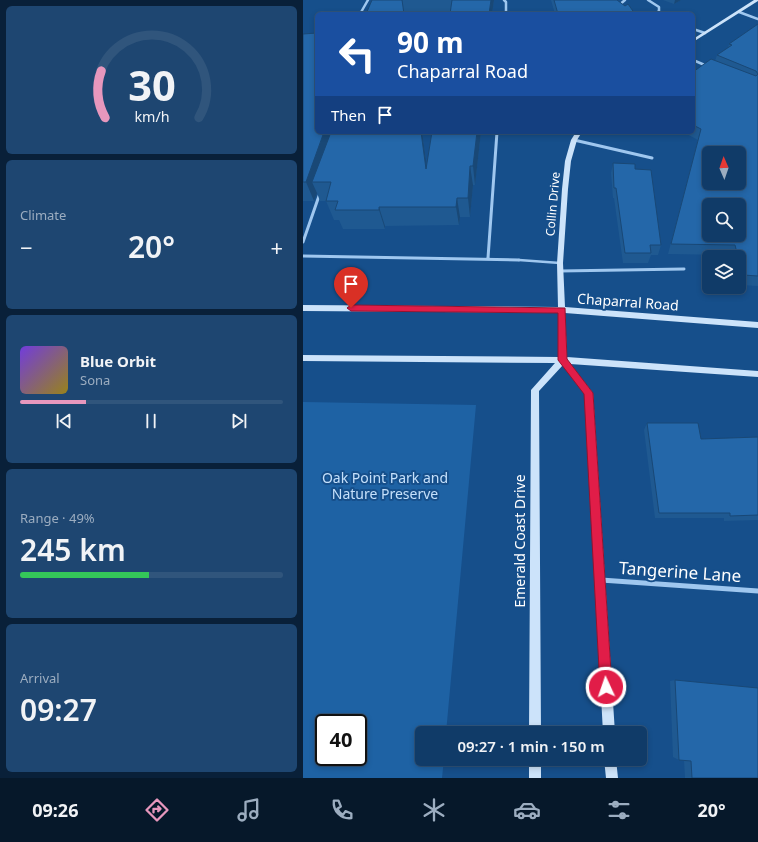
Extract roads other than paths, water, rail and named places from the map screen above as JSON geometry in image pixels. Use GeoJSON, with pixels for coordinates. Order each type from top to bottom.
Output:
{"type":"FeatureCollection","features":[{"type":"Feature","properties":{"kind":"street"},"geometry":{"type":"LineString","coordinates":[[361,12],[367,0]]}},
{"type":"Feature","properties":{"kind":"street"},"geometry":{"type":"LineString","coordinates":[[503,0],[506,2],[506,12]]}},
{"type":"Feature","properties":{"kind":"street"},"geometry":{"type":"LineString","coordinates":[[620,12],[617,8],[618,4],[625,0]]}},
{"type":"Feature","properties":{"kind":"street"},"geometry":{"type":"LineString","coordinates":[[648,0],[659,7],[658,12]]}},
{"type":"Feature","properties":{"kind":"street"},"geometry":{"type":"LineString","coordinates":[[695,40],[757,0]]}},
{"type":"Feature","properties":{"kind":"street"},"geometry":{"type":"LineString","coordinates":[[739,12],[758,19]]}},
{"type":"Feature","properties":{"kind":"street"},"geometry":{"type":"LineString","coordinates":[[695,30],[705,33]]}},
{"type":"Feature","properties":{"kind":"street"},"geometry":{"type":"LineString","coordinates":[[695,61],[707,66]]}},
{"type":"Feature","properties":{"kind":"street"},"geometry":{"type":"LineString","coordinates":[[488,258],[497,134]]}},
{"type":"Feature","properties":{"kind":"street","name":"Collin Drive"},"geometry":{"type":"LineString","coordinates":[[562,310],[560,263],[565,189],[568,161],[574,140],[578,134]]}},
{"type":"Feature","properties":{"kind":"street"},"geometry":{"type":"LineString","coordinates":[[574,140],[651,158]]}},
{"type":"Feature","properties":{"kind":"street"},"geometry":{"type":"LineString","coordinates":[[303,242],[321,191]]}},
{"type":"Feature","properties":{"kind":"street"},"geometry":{"type":"LineString","coordinates":[[303,256],[488,258],[519,260]]}},
{"type":"Feature","properties":{"kind":"street"},"geometry":{"type":"LineString","coordinates":[[560,271],[684,269]]}},
{"type":"Feature","properties":{"kind":"street","name":"Chaparral Road"},"geometry":{"type":"LineString","coordinates":[[303,308],[562,310],[758,325]]}},
{"type":"Feature","properties":{"kind":"street"},"geometry":{"type":"LineString","coordinates":[[562,310],[563,360],[589,393],[609,726]]}},
{"type":"Feature","properties":{"kind":"street"},"geometry":{"type":"LineString","coordinates":[[303,358],[563,360],[758,374]]}},
{"type":"Feature","properties":{"kind":"street","name":"Emerald Coast Drive"},"geometry":{"type":"LineString","coordinates":[[535,726],[535,390],[563,360]]}},
{"type":"Feature","properties":{"kind":"street","name":"Tangerine Lane"},"geometry":{"type":"LineString","coordinates":[[600,580],[758,591]]}},
{"type":"Feature","properties":{"kind":"street"},"geometry":{"type":"LineString","coordinates":[[535,766],[535,778]]}},
{"type":"Feature","properties":{"kind":"street"},"geometry":{"type":"LineString","coordinates":[[611,766],[612,778]]}},
{"type":"Feature","properties":{"kind":"lane"},"geometry":{"type":"LineString","coordinates":[[519,260],[560,263]]}},
{"type":"Feature","properties":{"kind":"park label","name":"Oak Point Park and Nature Preserve"},"geometry":{"type":"Point","coordinates":[385,486]}}]}
